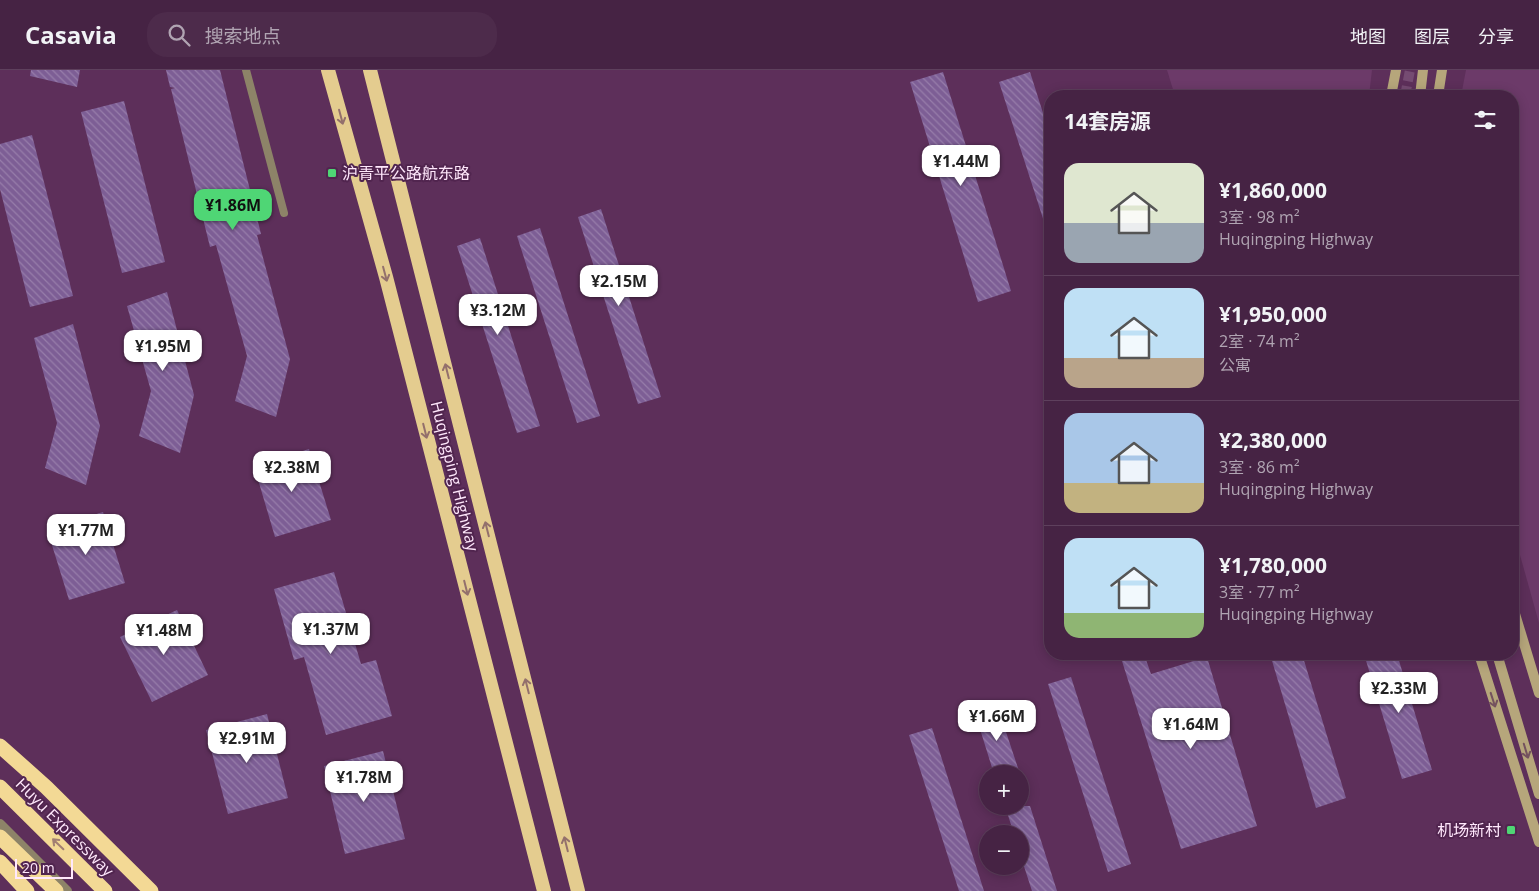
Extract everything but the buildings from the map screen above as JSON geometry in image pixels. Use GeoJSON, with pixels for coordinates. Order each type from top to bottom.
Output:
{"type":"FeatureCollection","features":[{"type":"Feature","properties":{"kind":"highway","name":"Huqingping Highway"},"geometry":{"type":"LineString","coordinates":[[328,70],[388,287],[544,891]]}},
{"type":"Feature","properties":{"kind":"highway","name":"Huqingping Highway"},"geometry":{"type":"LineString","coordinates":[[370,70],[578,891]]}},
{"type":"Feature","properties":{"kind":"highway"},"geometry":{"type":"LineString","coordinates":[[0,744],[151,891]]}},
{"type":"Feature","properties":{"kind":"highway","name":"Huyu Expressway"},"geometry":{"type":"LineString","coordinates":[[0,787],[104,891]]}},
{"type":"Feature","properties":{"kind":"highway"},"geometry":{"type":"LineString","coordinates":[[0,837],[56,891]]}},
{"type":"Feature","properties":{"kind":"highway"},"geometry":{"type":"LineString","coordinates":[[0,862],[27,891]]}},
{"type":"Feature","properties":{"kind":"main road"},"geometry":{"type":"LineString","coordinates":[[1393,90],[1396,70]]}},
{"type":"Feature","properties":{"kind":"main road"},"geometry":{"type":"LineString","coordinates":[[1421,90],[1424,70]]}},
{"type":"Feature","properties":{"kind":"main road"},"geometry":{"type":"LineString","coordinates":[[1439,90],[1442,70]]}},
{"type":"Feature","properties":{"kind":"main road"},"geometry":{"type":"LineString","coordinates":[[1519,627],[1539,693]]}},
{"type":"Feature","properties":{"kind":"main road"},"geometry":{"type":"LineString","coordinates":[[1481,660],[1539,842]]}},
{"type":"Feature","properties":{"kind":"main road"},"geometry":{"type":"LineString","coordinates":[[1499,660],[1539,794]]}},
{"type":"Feature","properties":{"kind":"street"},"geometry":{"type":"LineString","coordinates":[[0,744],[141,891]]}},
{"type":"Feature","properties":{"kind":"street"},"geometry":{"type":"LineString","coordinates":[[0,824],[66,891]]}},
{"type":"Feature","properties":{"kind":"lane"},"geometry":{"type":"LineString","coordinates":[[246,70],[284,212]]}},
{"type":"Feature","properties":{"kind":"shaded area"},"geometry":{"type":"Polygon","coordinates":[[[1167,70],[1372,70],[1370,90],[1173,90],[1167,70]]]}},
{"type":"Feature","properties":{"kind":"shaded area"},"geometry":{"type":"Polygon","coordinates":[[[1466,70],[1539,70],[1539,623],[1519,551],[1519,90],[1462,90],[1466,70]]]}},
{"type":"Feature","properties":{"kind":"tunnel"},"geometry":{"type":"LineString","coordinates":[[1406,90],[1410,70]]}},
{"type":"Feature","properties":{"kind":"place","name":"沪青平公路航东路"},"geometry":{"type":"Point","coordinates":[332,173]}},
{"type":"Feature","properties":{"kind":"place","name":"机场新村"},"geometry":{"type":"Point","coordinates":[1511,830]}}]}
